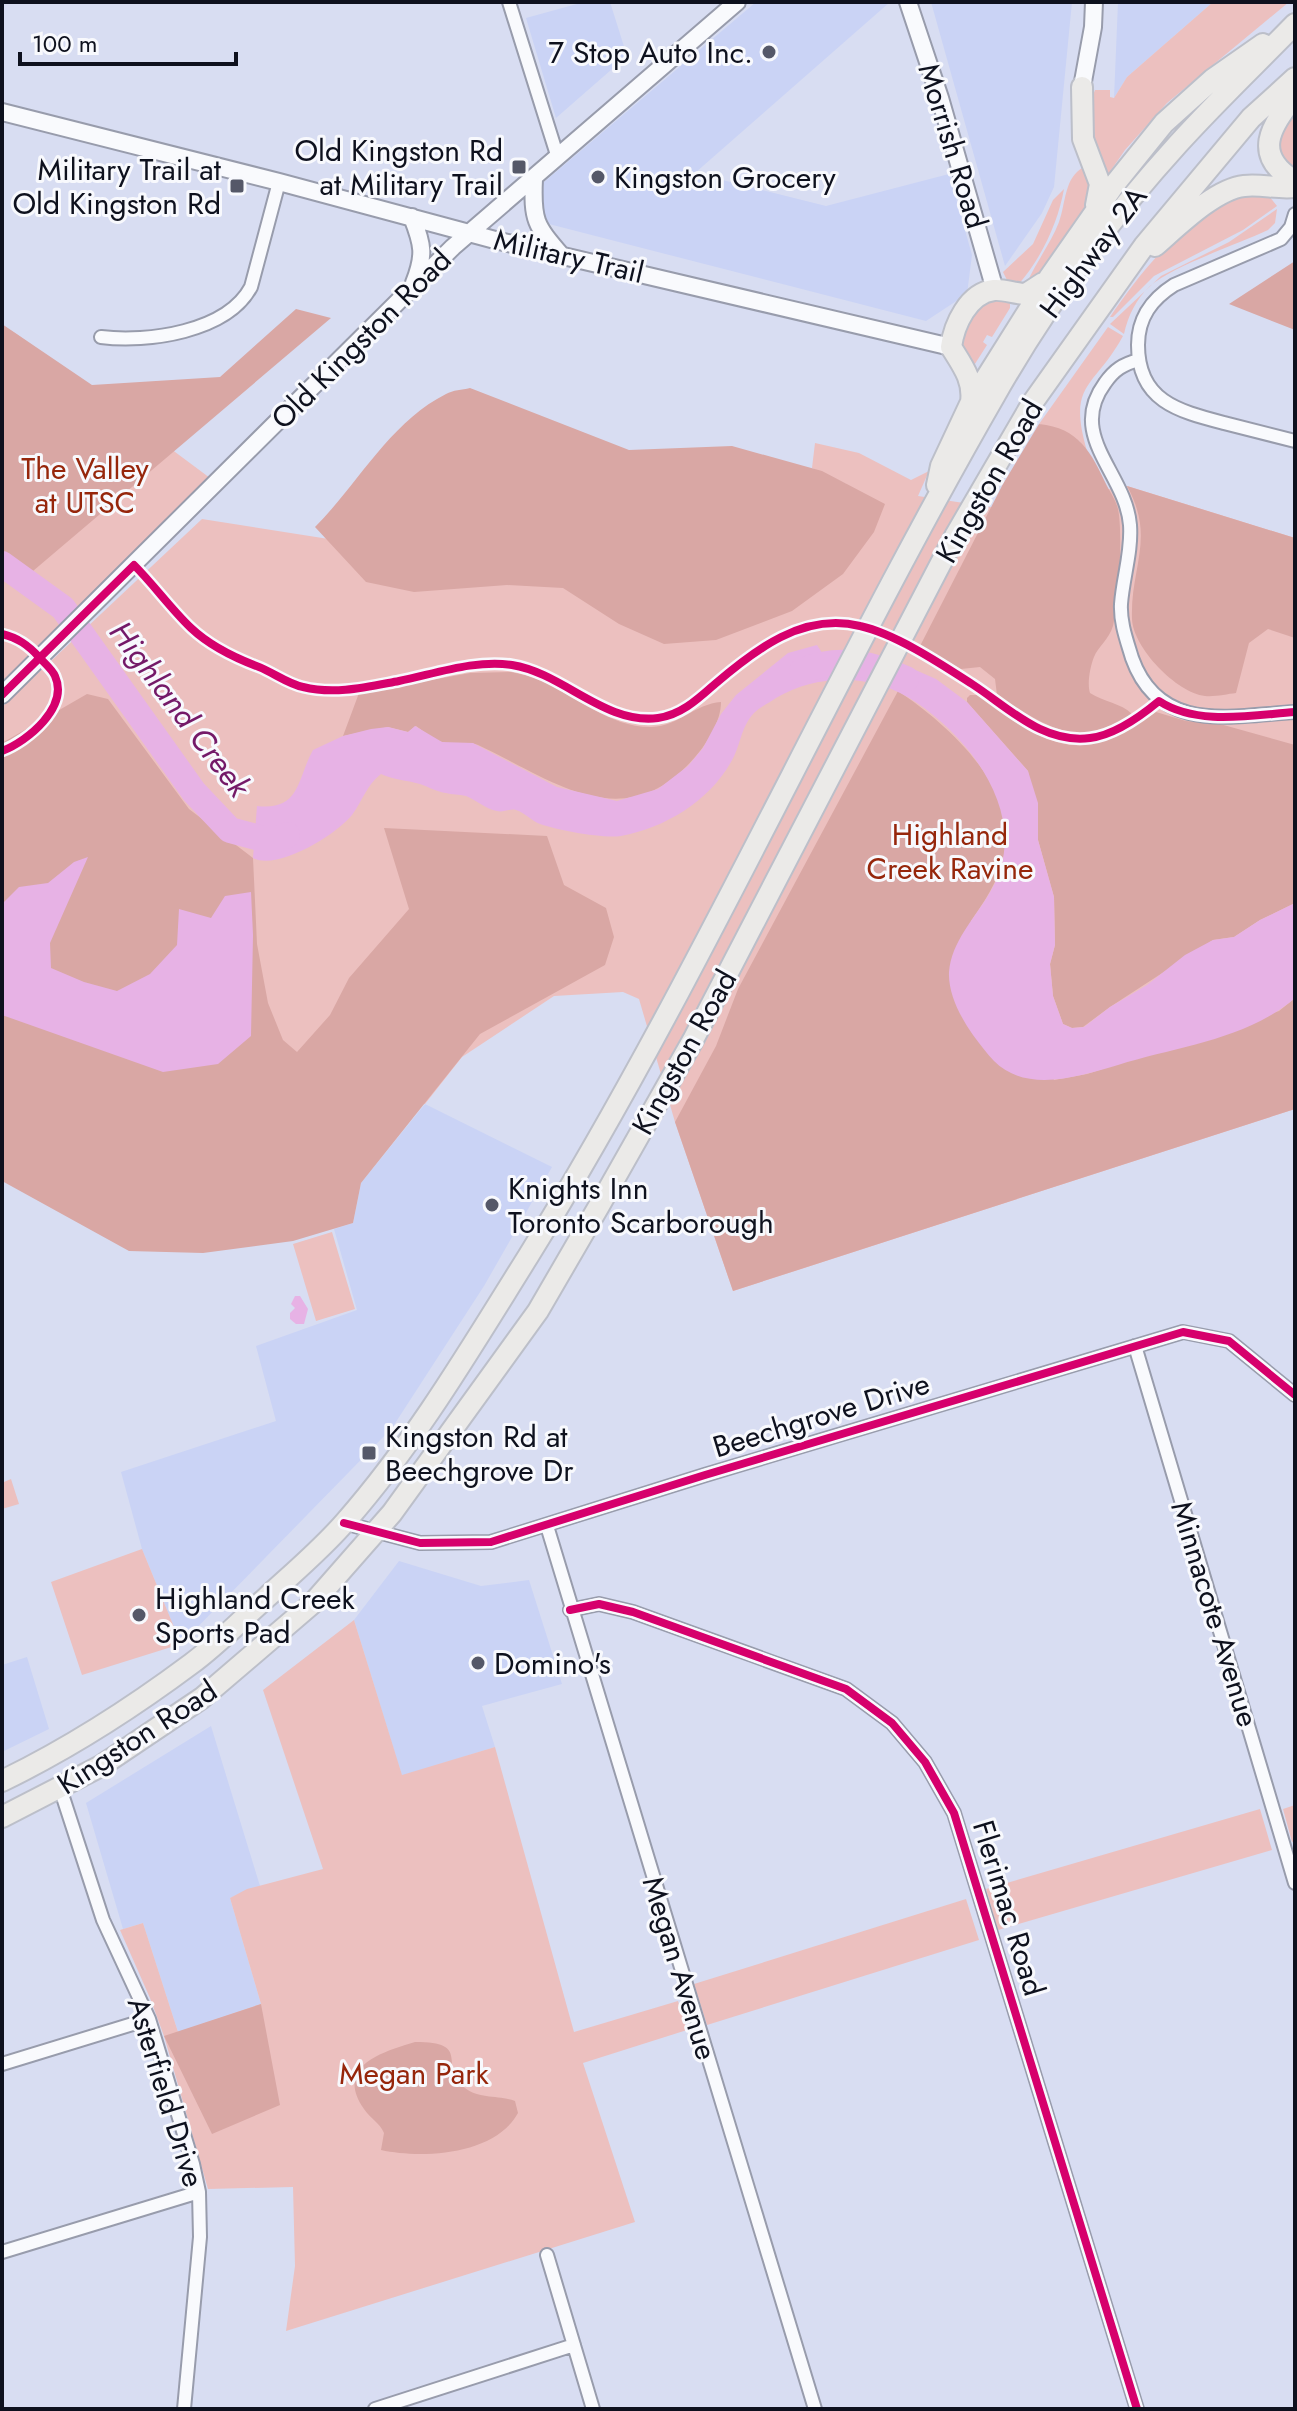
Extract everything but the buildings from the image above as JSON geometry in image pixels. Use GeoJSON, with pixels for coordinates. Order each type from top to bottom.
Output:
{"type":"FeatureCollection","features":[{"type":"Feature","properties":{"kind":"main road"},"geometry":{"type":"LineString","coordinates":[[931,510],[941,466],[971,402],[1049,278],[1114,185],[1164,123],[1213,79],[1295,22]]}},
{"type":"Feature","properties":{"kind":"main road","name":"Highway 2A"},"geometry":{"type":"LineString","coordinates":[[931,510],[996,393],[1100,237],[1182,139],[1295,22]]}},
{"type":"Feature","properties":{"kind":"main road","name":"Highway 2A"},"geometry":{"type":"LineString","coordinates":[[1127,269],[1195,182],[1251,118],[1295,78]]}},
{"type":"Feature","properties":{"kind":"main road"},"geometry":{"type":"LineString","coordinates":[[1082,87],[1083,139],[1100,184],[1091,220]]}},
{"type":"Feature","properties":{"kind":"main road"},"geometry":{"type":"LineString","coordinates":[[1295,96],[1271,129],[1268,140],[1273,161],[1295,181]]}},
{"type":"Feature","properties":{"kind":"main road"},"geometry":{"type":"LineString","coordinates":[[1127,269],[1230,189],[1255,185],[1295,187]]}},
{"type":"Feature","properties":{"kind":"main road","name":"Kingston Road"},"geometry":{"type":"LineString","coordinates":[[2,1817],[114,1757],[202,1698],[313,1603],[377,1531],[538,1311],[693,1040],[955,536],[1033,402],[1127,269]]}},
{"type":"Feature","properties":{"kind":"main road"},"geometry":{"type":"LineString","coordinates":[[971,402],[973,388],[951,347],[954,329],[967,307],[979,296],[995,290],[1026,294],[1049,278]]}},
{"type":"Feature","properties":{"kind":"main road","name":"Kingston Road"},"geometry":{"type":"LineString","coordinates":[[2,1781],[71,1744],[194,1662],[344,1523],[455,1374],[590,1157],[931,510]]}},
{"type":"Feature","properties":{"kind":"street"},"geometry":{"type":"LineString","coordinates":[[509,2],[558,158]]}},
{"type":"Feature","properties":{"kind":"street","name":"Old Kingston Road"},"geometry":{"type":"LineString","coordinates":[[2,695],[470,232],[737,2]]}},
{"type":"Feature","properties":{"kind":"street","name":"Morrish Road"},"geometry":{"type":"LineString","coordinates":[[908,2],[940,98],[995,290]]}},
{"type":"Feature","properties":{"kind":"street"},"geometry":{"type":"LineString","coordinates":[[1082,87],[1093,27],[1094,2]]}},
{"type":"Feature","properties":{"kind":"street","name":"Military Trail"},"geometry":{"type":"LineString","coordinates":[[2,112],[562,256],[951,347]]}},
{"type":"Feature","properties":{"kind":"street"},"geometry":{"type":"LineString","coordinates":[[534,179],[534,217],[540,231],[562,256]]}},
{"type":"Feature","properties":{"kind":"street"},"geometry":{"type":"LineString","coordinates":[[101,337],[123,340],[196,329],[231,310],[251,287],[279,182]]}},
{"type":"Feature","properties":{"kind":"street"},"geometry":{"type":"LineString","coordinates":[[1295,214],[1291,227],[1281,239],[1174,285],[1154,301],[1139,329],[1139,360],[1146,382],[1159,398],[1174,409],[1295,441]]}},
{"type":"Feature","properties":{"kind":"street"},"geometry":{"type":"LineString","coordinates":[[412,217],[422,247],[421,264],[412,288]]}},
{"type":"Feature","properties":{"kind":"street"},"geometry":{"type":"LineString","coordinates":[[1139,360],[1125,363],[1109,378],[1098,392],[1091,413],[1098,448],[1118,485],[1129,516],[1129,560],[1121,604],[1126,638],[1137,671],[1159,701],[1178,710],[1229,716],[1295,712]]}},
{"type":"Feature","properties":{"kind":"street","name":"Beechgrove Drive"},"geometry":{"type":"LineString","coordinates":[[344,1523],[420,1543],[491,1542],[1183,1332],[1229,1341],[1295,1395]]}},
{"type":"Feature","properties":{"kind":"street","name":"Minnacote Avenue"},"geometry":{"type":"LineString","coordinates":[[1135,1346],[1295,1883]]}},
{"type":"Feature","properties":{"kind":"street","name":"Megan Avenue"},"geometry":{"type":"LineString","coordinates":[[547,1526],[815,2409]]}},
{"type":"Feature","properties":{"kind":"street","name":"Flerimac Road"},"geometry":{"type":"LineString","coordinates":[[570,1610],[599,1604],[633,1612],[846,1689],[892,1723],[925,1762],[954,1813],[1137,2409]]}},
{"type":"Feature","properties":{"kind":"street","name":"Asterfield Drive"},"geometry":{"type":"LineString","coordinates":[[60,1788],[103,1920],[149,2019],[199,2192],[200,2237],[184,2409]]}},
{"type":"Feature","properties":{"kind":"street"},"geometry":{"type":"LineString","coordinates":[[2,2064],[149,2019]]}},
{"type":"Feature","properties":{"kind":"street"},"geometry":{"type":"LineString","coordinates":[[2,2252],[199,2192]]}},
{"type":"Feature","properties":{"kind":"street"},"geometry":{"type":"LineString","coordinates":[[547,2255],[593,2409]]}},
{"type":"Feature","properties":{"kind":"street"},"geometry":{"type":"LineString","coordinates":[[375,2409],[574,2345]]}},
{"type":"Feature","properties":{"kind":"shaded area"},"geometry":{"type":"Polygon","coordinates":[[[584,2],[610,2],[627,56],[556,118],[526,18],[584,2]]]}},
{"type":"Feature","properties":{"kind":"shaded area"},"geometry":{"type":"Polygon","coordinates":[[[756,2],[890,2],[695,173],[826,206],[949,174],[972,255],[967,294],[926,321],[545,223],[537,188],[756,2]]]}},
{"type":"Feature","properties":{"kind":"shaded area"},"geometry":{"type":"Polygon","coordinates":[[[931,2],[1072,2],[1054,187],[1042,213],[1005,266],[931,2]]]}},
{"type":"Feature","properties":{"kind":"shaded area"},"geometry":{"type":"Polygon","coordinates":[[[1118,2],[1213,2],[1127,77],[1114,98],[1118,2]]]}},
{"type":"Feature","properties":{"kind":"shaded area"},"geometry":{"type":"Polygon","coordinates":[[[817,645],[826,659],[841,666],[869,668],[895,661],[936,679],[967,702],[1028,771],[1038,803],[1038,840],[1054,897],[1055,945],[1050,964],[1053,996],[1063,1024],[1072,1028],[1084,1027],[1185,955],[1213,940],[1234,937],[1295,903],[1295,998],[1255,1024],[1233,1033],[1087,1074],[1038,1080],[1007,1071],[991,1058],[968,1028],[956,1005],[949,980],[954,951],[989,894],[1001,867],[1005,840],[1001,813],[992,787],[960,740],[939,720],[901,693],[866,682],[848,680],[811,684],[762,707],[749,719],[731,762],[711,789],[684,811],[637,832],[604,836],[557,829],[537,823],[516,810],[493,810],[466,796],[381,774],[368,788],[352,815],[320,841],[276,860],[253,858],[257,806],[271,806],[290,798],[313,750],[343,736],[388,727],[408,732],[415,726],[442,742],[473,743],[557,787],[617,801],[658,789],[688,766],[736,695],[788,653],[817,645]]]}},
{"type":"Feature","properties":{"kind":"shaded area"},"geometry":{"type":"Polygon","coordinates":[[[88,857],[50,943],[51,968],[117,991],[150,974],[177,945],[179,909],[211,918],[225,896],[251,892],[251,1036],[218,1064],[163,1072],[2,1015],[2,904],[19,887],[48,883],[74,862],[88,857]]]}},
{"type":"Feature","properties":{"kind":"shaded area"},"geometry":{"type":"Polygon","coordinates":[[[425,1104],[552,1167],[484,1286],[392,1428],[181,1644],[142,1549],[121,1472],[276,1421],[256,1346],[357,1310],[334,1229],[353,1223],[361,1183],[425,1104]]]}},
{"type":"Feature","properties":{"kind":"shaded area"},"geometry":{"type":"Polygon","coordinates":[[[295,1296],[300,1296],[308,1309],[304,1324],[296,1324],[290,1319],[290,1313],[295,1308],[291,1304],[295,1296]]]}},
{"type":"Feature","properties":{"kind":"shaded area"},"geometry":{"type":"Polygon","coordinates":[[[399,1561],[481,1586],[529,1580],[562,1684],[482,1706],[495,1747],[402,1776],[354,1620],[399,1561]]]}},
{"type":"Feature","properties":{"kind":"shaded area"},"geometry":{"type":"Polygon","coordinates":[[[27,1657],[49,1729],[2,1752],[2,1665],[27,1657]]]}},
{"type":"Feature","properties":{"kind":"shaded area"},"geometry":{"type":"Polygon","coordinates":[[[211,1726],[260,1886],[230,1898],[261,2004],[178,2032],[143,1923],[123,1929],[86,1803],[211,1726]]]}},
{"type":"Feature","properties":{"kind":"green space"},"geometry":{"type":"Polygon","coordinates":[[[1213,2],[1289,2],[1167,103],[1125,150],[1107,176],[1090,134],[1089,113],[1095,90],[1110,90],[1110,97],[1114,98],[1127,77],[1213,2]]]}},
{"type":"Feature","properties":{"kind":"green space"},"geometry":{"type":"Polygon","coordinates":[[[1295,112],[1295,168],[1281,159],[1277,136],[1295,112]]]}},
{"type":"Feature","properties":{"kind":"green space"},"geometry":{"type":"Polygon","coordinates":[[[1084,167],[1093,179],[1088,205],[1049,269],[1027,283],[1056,230],[1069,184],[1077,171],[1084,167]]]}},
{"type":"Feature","properties":{"kind":"green space"},"geometry":{"type":"Polygon","coordinates":[[[1064,189],[1058,215],[1041,252],[1018,285],[1008,282],[1003,272],[1033,244],[1053,200],[1064,189]]]}},
{"type":"Feature","properties":{"kind":"green space"},"geometry":{"type":"Polygon","coordinates":[[[1242,193],[1269,196],[1277,206],[1243,230],[1154,276],[1110,317],[1167,245],[1202,215],[1242,193]]]}},
{"type":"Feature","properties":{"kind":"green space"},"geometry":{"type":"Polygon","coordinates":[[[1277,209],[1275,223],[1268,230],[1190,263],[1152,285],[1161,276],[1229,242],[1277,209]]]}},
{"type":"Feature","properties":{"kind":"green space"},"geometry":{"type":"Polygon","coordinates":[[[1295,261],[1295,330],[1229,304],[1295,261]]]}},
{"type":"Feature","properties":{"kind":"green space"},"geometry":{"type":"Polygon","coordinates":[[[1145,291],[1133,308],[1124,334],[1110,324],[1145,291]]]}},
{"type":"Feature","properties":{"kind":"green space"},"geometry":{"type":"Polygon","coordinates":[[[1010,300],[1010,308],[992,337],[987,335],[983,342],[987,345],[973,367],[961,348],[970,320],[981,306],[989,302],[1010,300]]]}},
{"type":"Feature","properties":{"kind":"green space","name":"The Valley at UTSC"},"geometry":{"type":"Polygon","coordinates":[[[296,309],[331,318],[33,571],[2,552],[2,324],[92,385],[220,377],[296,309]]]}},
{"type":"Feature","properties":{"kind":"green space","name":"The Valley at UTSC"},"geometry":{"type":"Polygon","coordinates":[[[2,325],[210,478],[2,682],[2,325]]]}},
{"type":"Feature","properties":{"kind":"green space"},"geometry":{"type":"Polygon","coordinates":[[[1108,327],[1123,336],[1082,398],[1080,411],[1087,451],[1079,441],[1039,424],[1108,327]]]}},
{"type":"Feature","properties":{"kind":"green space"},"geometry":{"type":"Polygon","coordinates":[[[470,388],[629,450],[732,446],[822,471],[885,504],[874,532],[843,574],[792,611],[716,640],[664,644],[619,624],[563,588],[507,585],[414,592],[366,582],[315,527],[408,421],[446,394],[470,388]]]}},
{"type":"Feature","properties":{"kind":"green space"},"geometry":{"type":"Polygon","coordinates":[[[1039,424],[1064,431],[1082,444],[1118,509],[1120,550],[1115,615],[1111,631],[1094,657],[1089,685],[1090,693],[1132,714],[1114,726],[1096,732],[1079,733],[1046,724],[997,695],[995,679],[980,667],[961,669],[920,646],[1003,484],[1039,424]]]}},
{"type":"Feature","properties":{"kind":"green space","name":"Highland Creek Ravine"},"geometry":{"type":"Polygon","coordinates":[[[815,443],[859,453],[911,480],[929,471],[918,496],[1003,509],[1127,486],[1295,538],[1295,1109],[733,1291],[675,1122],[639,999],[623,992],[554,996],[462,1057],[425,1104],[2,1166],[2,707],[202,519],[335,540],[846,484],[812,468],[815,443]]]}},
{"type":"Feature","properties":{"kind":"green space"},"geometry":{"type":"Polygon","coordinates":[[[1127,486],[1295,538],[1295,638],[1268,629],[1249,643],[1236,693],[1205,696],[1182,687],[1158,667],[1140,643],[1134,631],[1132,600],[1140,552],[1140,521],[1127,486]]]}},
{"type":"Feature","properties":{"kind":"green space"},"geometry":{"type":"Polygon","coordinates":[[[511,672],[540,680],[608,717],[637,726],[661,726],[721,702],[720,709],[705,744],[669,781],[643,795],[616,799],[588,795],[561,786],[478,745],[442,742],[416,726],[408,732],[388,727],[343,736],[359,693],[470,673],[511,672]]]}},
{"type":"Feature","properties":{"kind":"green space"},"geometry":{"type":"Polygon","coordinates":[[[898,691],[952,734],[984,772],[996,793],[1004,814],[1006,836],[1003,860],[990,891],[971,921],[1054,1080],[1087,1074],[1279,1011],[1295,998],[1295,1109],[733,1291],[675,1122],[716,1046],[738,989],[898,691]]]}},
{"type":"Feature","properties":{"kind":"green space"},"geometry":{"type":"Polygon","coordinates":[[[87,694],[108,699],[189,809],[253,858],[257,944],[268,1003],[283,1040],[297,1052],[330,1015],[349,978],[409,909],[384,828],[547,836],[564,885],[606,908],[614,937],[605,965],[480,1034],[361,1183],[353,1223],[293,1241],[203,1253],[129,1251],[2,1181],[2,743],[87,694]]]}},
{"type":"Feature","properties":{"kind":"green space"},"geometry":{"type":"Polygon","coordinates":[[[970,695],[977,695],[1013,721],[1041,736],[1070,745],[1093,744],[1112,737],[1156,712],[1186,721],[1220,724],[1295,745],[1295,903],[1234,937],[1213,940],[1083,1027],[1072,1028],[1063,1024],[1053,996],[1050,964],[1055,945],[1054,897],[1038,840],[1028,771],[967,702],[970,695]]]}},
{"type":"Feature","properties":{"kind":"green space"},"geometry":{"type":"Polygon","coordinates":[[[332,1232],[355,1309],[316,1321],[293,1244],[332,1232]]]}},
{"type":"Feature","properties":{"kind":"green space"},"geometry":{"type":"Polygon","coordinates":[[[2,1478],[4,1482],[11,1479],[19,1504],[2,1509],[2,1478]]]}},
{"type":"Feature","properties":{"kind":"green space"},"geometry":{"type":"Polygon","coordinates":[[[142,1549],[181,1644],[82,1675],[51,1582],[142,1549]]]}},
{"type":"Feature","properties":{"kind":"green space","name":"Megan Park"},"geometry":{"type":"Polygon","coordinates":[[[354,1620],[402,1775],[495,1747],[574,2032],[678,2001],[687,2030],[583,2063],[635,2222],[286,2331],[295,2266],[293,2187],[208,2189],[164,2036],[120,1930],[143,1923],[178,2032],[261,2004],[230,1898],[247,1889],[323,1869],[263,1690],[354,1620]]]}},
{"type":"Feature","properties":{"kind":"green space"},"geometry":{"type":"Polygon","coordinates":[[[1295,1805],[1295,1841],[1292,1842],[1283,1809],[1295,1805]]]}},
{"type":"Feature","properties":{"kind":"green space"},"geometry":{"type":"Polygon","coordinates":[[[1260,1809],[1272,1850],[998,1930],[986,1889],[1260,1809]]]}},
{"type":"Feature","properties":{"kind":"green space"},"geometry":{"type":"Polygon","coordinates":[[[966,1899],[979,1940],[707,2025],[694,1984],[966,1899]]]}},
{"type":"Feature","properties":{"kind":"green space"},"geometry":{"type":"Polygon","coordinates":[[[261,2004],[280,2105],[212,2134],[164,2036],[261,2004]]]}},
{"type":"Feature","properties":{"kind":"green space"},"geometry":{"type":"Polygon","coordinates":[[[415,2042],[433,2043],[449,2050],[457,2079],[470,2091],[515,2101],[518,2113],[507,2127],[493,2138],[456,2151],[416,2154],[381,2150],[384,2133],[356,2094],[358,2072],[376,2056],[415,2042]]]}},
{"type":"Feature","properties":{"kind":"waterway","name":"Highland Creek"},"geometry":{"type":"LineString","coordinates":[[2,564],[63,608],[194,792],[230,830],[263,839],[278,839],[287,835]]}},
{"type":"Feature","properties":{"kind":"waterway","name":"Highland Creek"},"geometry":{"type":"LineString","coordinates":[[802,671],[829,664],[855,663],[906,679]]}},
{"type":"Feature","properties":{"kind":"cycle path"},"geometry":{"type":"LineString","coordinates":[[2,695],[134,565],[184,621],[206,640],[292,683],[315,689],[363,688],[456,668],[484,664],[512,665],[549,678],[620,714],[658,718],[689,706],[747,659],[781,637],[819,624],[839,623],[874,630],[903,643],[960,676],[1027,722],[1057,735],[1090,738],[1109,733],[1136,719],[1159,701],[1174,709],[1207,716],[1295,712]]}},
{"type":"Feature","properties":{"kind":"cycle path"},"geometry":{"type":"LineString","coordinates":[[2,634],[18,640],[35,653],[54,673],[58,688],[51,711],[44,721],[23,739],[2,751]]}},
{"type":"Feature","properties":{"kind":"cycle path"},"geometry":{"type":"LineString","coordinates":[[344,1523],[420,1543],[491,1542],[1183,1332],[1229,1341],[1295,1395]]}},
{"type":"Feature","properties":{"kind":"cycle path"},"geometry":{"type":"LineString","coordinates":[[570,1610],[599,1604],[633,1612],[846,1689],[892,1723],[925,1762],[954,1813],[1137,2409]]}},
{"type":"Feature","properties":{"kind":"place","name":"7 Stop Auto Inc."},"geometry":{"type":"Point","coordinates":[769,52]}},
{"type":"Feature","properties":{"kind":"place","name":"Old Kingston Rd at Military Trail"},"geometry":{"type":"Point","coordinates":[519,167]}},
{"type":"Feature","properties":{"kind":"place","name":"Kingston Grocery"},"geometry":{"type":"Point","coordinates":[598,177]}},
{"type":"Feature","properties":{"kind":"place","name":"Military Trail at Old Kingston Rd"},"geometry":{"type":"Point","coordinates":[237,186]}},
{"type":"Feature","properties":{"kind":"place","name":"Knights Inn Toronto Scarborough"},"geometry":{"type":"Point","coordinates":[492,1205]}},
{"type":"Feature","properties":{"kind":"place","name":"Kingston Rd at Beechgrove Dr"},"geometry":{"type":"Point","coordinates":[369,1453]}},
{"type":"Feature","properties":{"kind":"place","name":"Highland Creek Sports Pad"},"geometry":{"type":"Point","coordinates":[139,1615]}},
{"type":"Feature","properties":{"kind":"place","name":"Domino's"},"geometry":{"type":"Point","coordinates":[478,1663]}}]}
